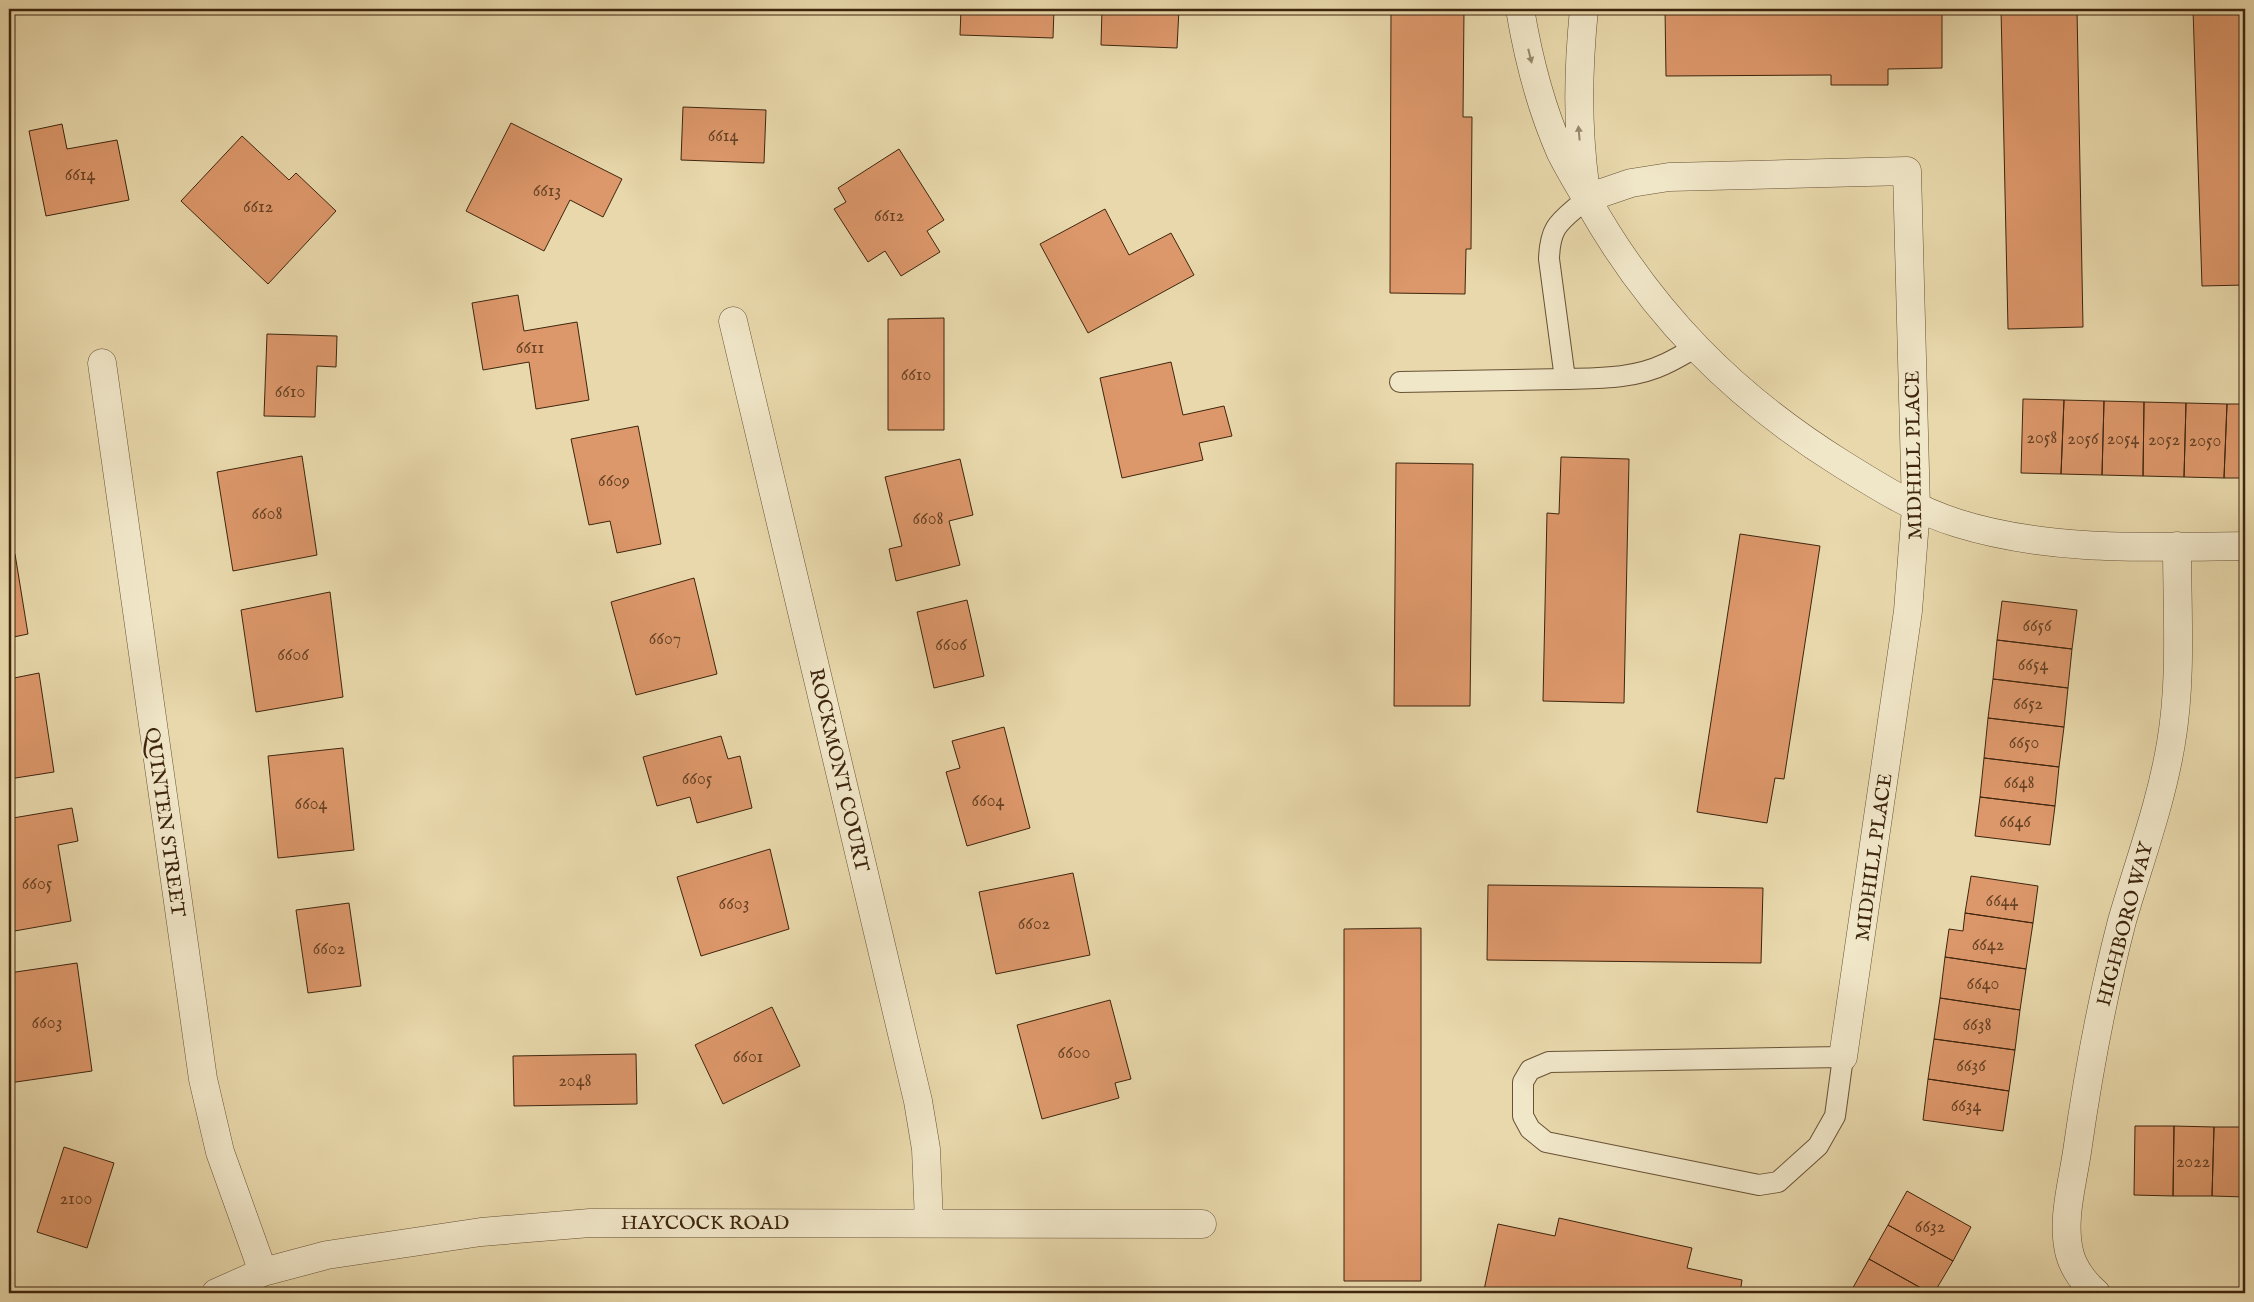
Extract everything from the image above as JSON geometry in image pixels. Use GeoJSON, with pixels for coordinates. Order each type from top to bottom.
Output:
{"type":"FeatureCollection","features":[{"type":"Feature","properties":{"kind":"street"},"geometry":{"type":"LineString","coordinates":[[1520,9],[1536,82],[1562,154],[1630,270],[1674,324],[1696,347],[1743,392],[1780,422],[1810,444],[1916,508],[1970,527],[2023,538],[2087,545],[2245,546]]}},
{"type":"Feature","properties":{"kind":"street"},"geometry":{"type":"LineString","coordinates":[[1584,9],[1578,78],[1578,126],[1587,198]]}},
{"type":"Feature","properties":{"kind":"street","name":"MIDHILL PLACE"},"geometry":{"type":"LineString","coordinates":[[1587,198],[1631,183],[1669,177],[1907,171],[1916,508],[1908,611],[1843,1057]]}},
{"type":"Feature","properties":{"kind":"street","name":"ROCKMONT COURT"},"geometry":{"type":"LineString","coordinates":[[733,321],[918,1101],[926,1149],[929,1222]]}},
{"type":"Feature","properties":{"kind":"street","name":"QUINTEN STREET"},"geometry":{"type":"LineString","coordinates":[[102,363],[203,1079],[220,1152],[263,1272]]}},
{"type":"Feature","properties":{"kind":"street","name":"HIGHBORO WAY"},"geometry":{"type":"LineString","coordinates":[[2096,1293],[2078,1272],[2070,1255],[2068,1239],[2069,1209],[2094,1039],[2122,921],[2153,818],[2171,742],[2177,666],[2177,546]]}},
{"type":"Feature","properties":{"kind":"street","name":"HAYCOCK ROAD"},"geometry":{"type":"LineString","coordinates":[[216,1293],[263,1272],[306,1260],[364,1248],[480,1232],[590,1223],[929,1222],[1202,1224]]}},
{"type":"Feature","properties":{"kind":"lane"},"geometry":{"type":"LineString","coordinates":[[1564,379],[1549,259],[1549,242],[1554,228],[1587,198]]}},
{"type":"Feature","properties":{"kind":"lane"},"geometry":{"type":"LineString","coordinates":[[1400,382],[1608,378],[1646,371],[1665,364],[1696,347]]}},
{"type":"Feature","properties":{"kind":"lane","name":"MIDHILL PLACE"},"geometry":{"type":"LineString","coordinates":[[1843,1057],[1835,1116],[1831,1127],[1818,1146],[1778,1182],[1759,1185],[1546,1142],[1530,1129],[1523,1116],[1523,1082],[1530,1070],[1549,1062],[1843,1057]]}},
{"type":"Feature","properties":{"kind":"building"},"geometry":{"type":"Polygon","coordinates":[[[961,9],[1054,9],[1053,38],[960,35],[961,9]]]}},
{"type":"Feature","properties":{"kind":"building"},"geometry":{"type":"Polygon","coordinates":[[[1102,9],[1179,9],[1177,48],[1101,45],[1102,9]]]}},
{"type":"Feature","properties":{"kind":"building"},"geometry":{"type":"Polygon","coordinates":[[[1391,9],[1464,9],[1463,117],[1472,117],[1471,249],[1466,249],[1465,294],[1390,293],[1391,9]]]}},
{"type":"Feature","properties":{"kind":"building"},"geometry":{"type":"Polygon","coordinates":[[[1665,9],[1942,9],[1942,68],[1888,69],[1888,85],[1831,85],[1831,75],[1666,76],[1665,9]]]}},
{"type":"Feature","properties":{"kind":"building"},"geometry":{"type":"Polygon","coordinates":[[[2001,9],[2077,9],[2083,327],[2008,329],[2001,9]]]}},
{"type":"Feature","properties":{"kind":"building"},"geometry":{"type":"Polygon","coordinates":[[[2193,9],[2245,9],[2245,285],[2202,286],[2193,9]]]}},
{"type":"Feature","properties":{"kind":"building"},"geometry":{"type":"Polygon","coordinates":[[[683,107],[766,110],[764,163],[681,160],[683,107]]]}},
{"type":"Feature","properties":{"kind":"building"},"geometry":{"type":"Polygon","coordinates":[[[511,123],[622,179],[603,217],[570,200],[544,251],[466,211],[511,123]]]}},
{"type":"Feature","properties":{"kind":"building"},"geometry":{"type":"Polygon","coordinates":[[[62,124],[67,149],[117,140],[129,200],[46,216],[29,131],[62,124]]]}},
{"type":"Feature","properties":{"kind":"building"},"geometry":{"type":"Polygon","coordinates":[[[242,136],[289,180],[296,173],[336,211],[268,284],[181,201],[242,136]]]}},
{"type":"Feature","properties":{"kind":"building"},"geometry":{"type":"Polygon","coordinates":[[[899,149],[944,220],[927,231],[940,252],[901,276],[885,251],[868,262],[834,209],[846,202],[838,188],[899,149]]]}},
{"type":"Feature","properties":{"kind":"building"},"geometry":{"type":"Polygon","coordinates":[[[1105,209],[1129,255],[1171,233],[1194,275],[1088,333],[1040,244],[1105,209]]]}},
{"type":"Feature","properties":{"kind":"building"},"geometry":{"type":"Polygon","coordinates":[[[518,295],[524,331],[577,322],[589,400],[536,409],[529,362],[483,370],[472,303],[518,295]]]}},
{"type":"Feature","properties":{"kind":"building"},"geometry":{"type":"Polygon","coordinates":[[[944,318],[944,430],[888,430],[888,319],[944,318]]]}},
{"type":"Feature","properties":{"kind":"building"},"geometry":{"type":"Polygon","coordinates":[[[267,334],[337,336],[336,367],[317,366],[315,417],[264,416],[267,334]]]}},
{"type":"Feature","properties":{"kind":"building"},"geometry":{"type":"Polygon","coordinates":[[[1171,362],[1183,415],[1224,406],[1232,436],[1199,443],[1203,460],[1122,478],[1100,378],[1171,362]]]}},
{"type":"Feature","properties":{"kind":"building"},"geometry":{"type":"Polygon","coordinates":[[[2023,399],[2064,400],[2061,474],[2021,473],[2023,399]]]}},
{"type":"Feature","properties":{"kind":"building"},"geometry":{"type":"Polygon","coordinates":[[[2064,400],[2104,401],[2102,475],[2061,474],[2064,400]]]}},
{"type":"Feature","properties":{"kind":"building"},"geometry":{"type":"Polygon","coordinates":[[[2104,401],[2144,402],[2143,476],[2102,475],[2104,401]]]}},
{"type":"Feature","properties":{"kind":"building"},"geometry":{"type":"Polygon","coordinates":[[[2144,402],[2186,403],[2184,477],[2143,476],[2144,402]]]}},
{"type":"Feature","properties":{"kind":"building"},"geometry":{"type":"Polygon","coordinates":[[[2186,403],[2227,404],[2224,478],[2184,477],[2186,403]]]}},
{"type":"Feature","properties":{"kind":"building"},"geometry":{"type":"Polygon","coordinates":[[[2227,404],[2245,404],[2245,478],[2224,478],[2227,404]]]}},
{"type":"Feature","properties":{"kind":"building"},"geometry":{"type":"Polygon","coordinates":[[[638,426],[661,544],[617,553],[610,521],[589,525],[571,439],[638,426]]]}},
{"type":"Feature","properties":{"kind":"building"},"geometry":{"type":"Polygon","coordinates":[[[302,456],[317,555],[233,571],[217,472],[302,456]]]}},
{"type":"Feature","properties":{"kind":"building"},"geometry":{"type":"Polygon","coordinates":[[[1561,457],[1629,459],[1624,703],[1543,701],[1547,513],[1559,514],[1561,457]]]}},
{"type":"Feature","properties":{"kind":"building"},"geometry":{"type":"Polygon","coordinates":[[[960,459],[973,515],[949,521],[960,565],[896,581],[889,549],[902,546],[885,477],[960,459]]]}},
{"type":"Feature","properties":{"kind":"building"},"geometry":{"type":"Polygon","coordinates":[[[1396,463],[1473,464],[1470,706],[1394,706],[1396,463]]]}},
{"type":"Feature","properties":{"kind":"building"},"geometry":{"type":"Polygon","coordinates":[[[1740,534],[1820,546],[1784,779],[1775,778],[1767,823],[1697,812],[1740,534]]]}},
{"type":"Feature","properties":{"kind":"building"},"geometry":{"type":"Polygon","coordinates":[[[15,554],[28,634],[9,638],[9,555],[15,554]]]}},
{"type":"Feature","properties":{"kind":"building"},"geometry":{"type":"Polygon","coordinates":[[[694,578],[717,674],[636,695],[611,602],[694,578]]]}},
{"type":"Feature","properties":{"kind":"building"},"geometry":{"type":"Polygon","coordinates":[[[330,592],[343,697],[256,712],[241,610],[330,592]]]}},
{"type":"Feature","properties":{"kind":"building"},"geometry":{"type":"Polygon","coordinates":[[[967,600],[984,676],[934,688],[917,612],[967,600]]]}},
{"type":"Feature","properties":{"kind":"building"},"geometry":{"type":"Polygon","coordinates":[[[2002,601],[2077,610],[2072,649],[1997,640],[2002,601]]]}},
{"type":"Feature","properties":{"kind":"building"},"geometry":{"type":"Polygon","coordinates":[[[1997,640],[2072,649],[2068,688],[1993,679],[1997,640]]]}},
{"type":"Feature","properties":{"kind":"building"},"geometry":{"type":"Polygon","coordinates":[[[39,673],[54,772],[9,779],[9,679],[39,673]]]}},
{"type":"Feature","properties":{"kind":"building"},"geometry":{"type":"Polygon","coordinates":[[[1993,679],[2068,688],[2064,727],[1988,718],[1993,679]]]}},
{"type":"Feature","properties":{"kind":"building"},"geometry":{"type":"Polygon","coordinates":[[[1988,718],[2064,727],[2059,767],[1984,758],[1988,718]]]}},
{"type":"Feature","properties":{"kind":"building"},"geometry":{"type":"Polygon","coordinates":[[[1004,727],[1030,828],[967,846],[946,772],[960,768],[952,741],[1004,727]]]}},
{"type":"Feature","properties":{"kind":"building"},"geometry":{"type":"Polygon","coordinates":[[[721,736],[728,759],[740,756],[752,808],[697,823],[690,797],[657,806],[643,757],[721,736]]]}},
{"type":"Feature","properties":{"kind":"building"},"geometry":{"type":"Polygon","coordinates":[[[343,748],[354,850],[278,858],[268,756],[343,748]]]}},
{"type":"Feature","properties":{"kind":"building"},"geometry":{"type":"Polygon","coordinates":[[[1984,758],[2059,767],[2055,806],[1980,797],[1984,758]]]}},
{"type":"Feature","properties":{"kind":"building"},"geometry":{"type":"Polygon","coordinates":[[[1980,797],[2055,806],[2050,845],[1975,836],[1980,797]]]}},
{"type":"Feature","properties":{"kind":"building"},"geometry":{"type":"Polygon","coordinates":[[[72,808],[78,841],[58,845],[71,921],[9,932],[9,828],[14,827],[13,818],[72,808]]]}},
{"type":"Feature","properties":{"kind":"building"},"geometry":{"type":"Polygon","coordinates":[[[770,849],[789,929],[701,956],[677,877],[770,849]]]}},
{"type":"Feature","properties":{"kind":"building"},"geometry":{"type":"Polygon","coordinates":[[[1073,873],[1090,955],[996,974],[979,892],[1073,873]]]}},
{"type":"Feature","properties":{"kind":"building"},"geometry":{"type":"Polygon","coordinates":[[[1971,876],[2038,886],[2033,923],[1965,913],[1971,876]]]}},
{"type":"Feature","properties":{"kind":"building"},"geometry":{"type":"Polygon","coordinates":[[[1488,885],[1763,888],[1761,963],[1487,960],[1488,885]]]}},
{"type":"Feature","properties":{"kind":"building"},"geometry":{"type":"Polygon","coordinates":[[[349,903],[361,986],[308,993],[296,910],[349,903]]]}},
{"type":"Feature","properties":{"kind":"building"},"geometry":{"type":"Polygon","coordinates":[[[1965,913],[2033,923],[2026,969],[1945,957],[1949,929],[1963,931],[1965,913]]]}},
{"type":"Feature","properties":{"kind":"building"},"geometry":{"type":"Polygon","coordinates":[[[1421,928],[1421,1281],[1344,1281],[1344,929],[1421,928]]]}},
{"type":"Feature","properties":{"kind":"building"},"geometry":{"type":"Polygon","coordinates":[[[1945,957],[2026,969],[2020,1010],[1940,998],[1945,957]]]}},
{"type":"Feature","properties":{"kind":"building"},"geometry":{"type":"Polygon","coordinates":[[[77,963],[92,1071],[9,1083],[9,973],[77,963]]]}},
{"type":"Feature","properties":{"kind":"building"},"geometry":{"type":"Polygon","coordinates":[[[1940,998],[2020,1010],[2015,1050],[1934,1039],[1940,998]]]}},
{"type":"Feature","properties":{"kind":"building"},"geometry":{"type":"Polygon","coordinates":[[[1110,1000],[1131,1079],[1115,1083],[1119,1098],[1042,1119],[1017,1025],[1110,1000]]]}},
{"type":"Feature","properties":{"kind":"building"},"geometry":{"type":"Polygon","coordinates":[[[772,1007],[800,1066],[723,1104],[695,1045],[772,1007]]]}},
{"type":"Feature","properties":{"kind":"building"},"geometry":{"type":"Polygon","coordinates":[[[1934,1039],[2015,1050],[2009,1091],[1928,1079],[1934,1039]]]}},
{"type":"Feature","properties":{"kind":"building"},"geometry":{"type":"Polygon","coordinates":[[[636,1054],[637,1104],[514,1106],[513,1056],[636,1054]]]}},
{"type":"Feature","properties":{"kind":"building"},"geometry":{"type":"Polygon","coordinates":[[[1928,1079],[2009,1091],[2003,1131],[1923,1120],[1928,1079]]]}},
{"type":"Feature","properties":{"kind":"building"},"geometry":{"type":"Polygon","coordinates":[[[2135,1126],[2174,1126],[2173,1196],[2134,1195],[2135,1126]]]}},
{"type":"Feature","properties":{"kind":"building"},"geometry":{"type":"Polygon","coordinates":[[[2174,1126],[2214,1127],[2212,1196],[2173,1196],[2174,1126]]]}},
{"type":"Feature","properties":{"kind":"building"},"geometry":{"type":"Polygon","coordinates":[[[2214,1127],[2245,1127],[2245,1197],[2212,1196],[2214,1127]]]}},
{"type":"Feature","properties":{"kind":"building"},"geometry":{"type":"Polygon","coordinates":[[[64,1147],[114,1163],[87,1248],[37,1232],[64,1147]]]}},
{"type":"Feature","properties":{"kind":"building"},"geometry":{"type":"Polygon","coordinates":[[[1907,1191],[1971,1227],[1953,1261],[1888,1225],[1907,1191]]]}},
{"type":"Feature","properties":{"kind":"building"},"geometry":{"type":"Polygon","coordinates":[[[1559,1218],[1692,1248],[1687,1268],[1742,1280],[1740,1293],[1499,1293],[1484,1290],[1498,1224],[1555,1236],[1559,1218]]]}},
{"type":"Feature","properties":{"kind":"building"},"geometry":{"type":"Polygon","coordinates":[[[1888,1225],[1953,1261],[1934,1293],[1930,1293],[1869,1259],[1888,1225]]]}},
{"type":"Feature","properties":{"kind":"building"},"geometry":{"type":"Polygon","coordinates":[[[1869,1259],[1930,1293],[1850,1293],[1869,1259]]]}}]}
